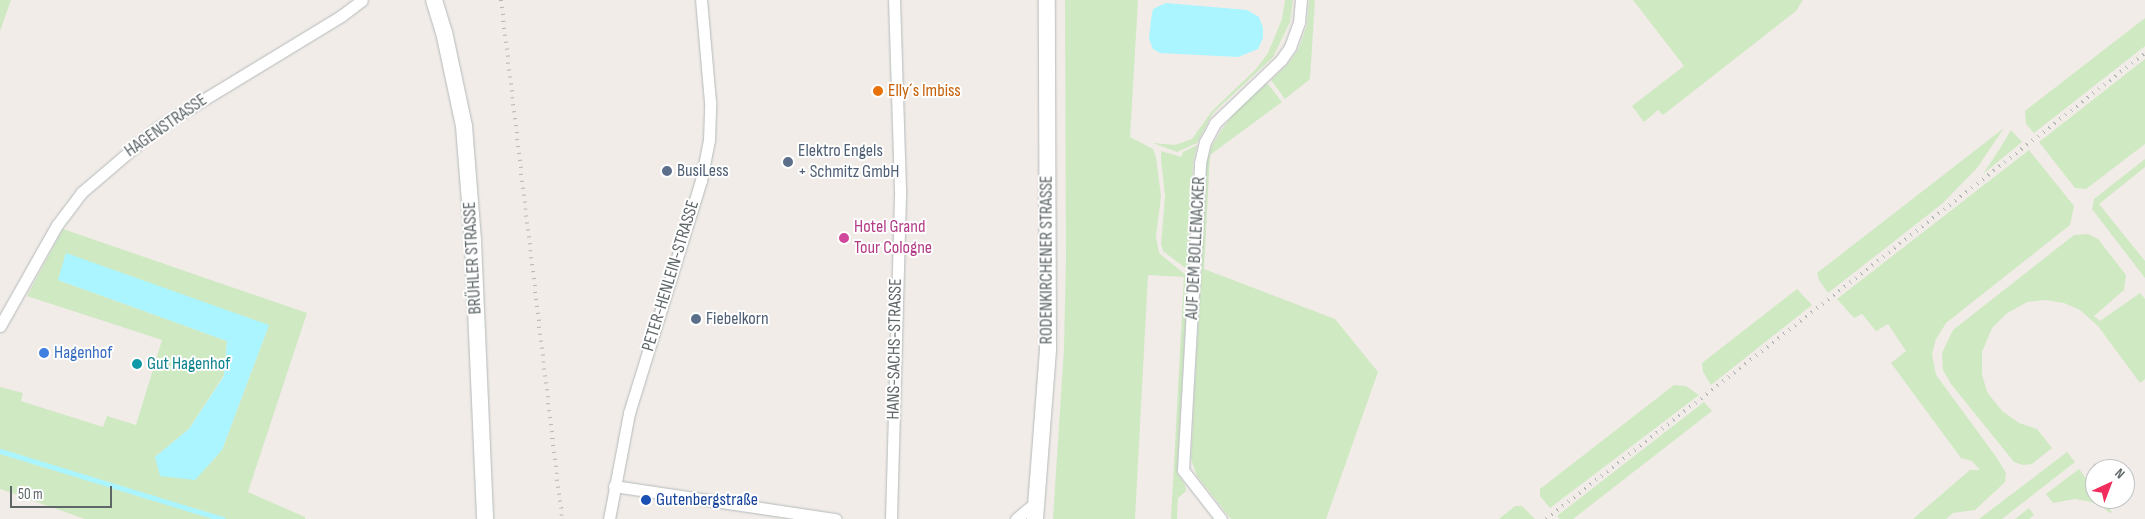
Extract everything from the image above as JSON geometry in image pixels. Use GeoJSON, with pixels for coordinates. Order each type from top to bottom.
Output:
{"type":"FeatureCollection","features":[{"type":"Feature","properties":{"kind":"main road","name":"BRÜHLER STRASSE"},"geometry":{"type":"LineString","coordinates":[[434,0],[444,32],[464,126],[473,241],[485,519]]}},
{"type":"Feature","properties":{"kind":"main road","name":"RODENKIRCHENER STRASSE"},"geometry":{"type":"LineString","coordinates":[[1035,519],[1048,349],[1046,0]]}},
{"type":"Feature","properties":{"kind":"street","name":"HAGENSTRASSE"},"geometry":{"type":"LineString","coordinates":[[0,326],[52,233],[82,192],[157,128],[341,16],[362,0]]}},
{"type":"Feature","properties":{"kind":"street","name":"PETER-HENLEIN-STRASSE"},"geometry":{"type":"LineString","coordinates":[[609,519],[629,413],[701,181],[709,140],[710,102],[701,0]]}},
{"type":"Feature","properties":{"kind":"street","name":"HANS-SACHS-STRASSE"},"geometry":{"type":"LineString","coordinates":[[891,519],[900,189],[894,0]]}},
{"type":"Feature","properties":{"kind":"street","name":"AUF DEM BOLLENACKER"},"geometry":{"type":"LineString","coordinates":[[1221,519],[1183,470],[1200,163],[1205,142],[1215,123],[1281,60],[1290,47],[1299,22],[1301,0]]}},
{"type":"Feature","properties":{"kind":"street"},"geometry":{"type":"LineString","coordinates":[[614,486],[836,519]]}},
{"type":"Feature","properties":{"kind":"street"},"geometry":{"type":"LineString","coordinates":[[1016,519],[1036,502]]}},
{"type":"Feature","properties":{"kind":"green space"},"geometry":{"type":"Polygon","coordinates":[[[0,0],[11,0],[0,31],[0,0]]]}},
{"type":"Feature","properties":{"kind":"green space"},"geometry":{"type":"Polygon","coordinates":[[[1065,0],[1138,0],[1130,137],[1153,149],[1156,157],[1161,196],[1156,237],[1159,253],[1188,277],[1177,473],[1185,485],[1186,491],[1178,498],[1177,519],[1171,519],[1184,277],[1148,275],[1135,519],[1053,519],[1064,348],[1066,260],[1065,0]]]}},
{"type":"Feature","properties":{"kind":"green space"},"geometry":{"type":"Polygon","coordinates":[[[1285,0],[1293,0],[1290,22],[1273,57],[1213,113],[1197,143],[1177,152],[1153,143],[1175,145],[1192,139],[1212,111],[1256,69],[1268,53],[1282,19],[1285,0]]]}},
{"type":"Feature","properties":{"kind":"green space"},"geometry":{"type":"Polygon","coordinates":[[[1309,0],[1315,0],[1310,79],[1285,99],[1271,80],[1287,65],[1298,50],[1307,25],[1309,0]]]}},
{"type":"Feature","properties":{"kind":"green space"},"geometry":{"type":"Polygon","coordinates":[[[1633,0],[1803,0],[1796,11],[1663,115],[1658,110],[1644,122],[1632,106],[1684,66],[1633,0]]]}},
{"type":"Feature","properties":{"kind":"green space"},"geometry":{"type":"Polygon","coordinates":[[[2145,18],[2145,46],[2034,133],[2026,124],[2025,111],[2145,18]]]}},
{"type":"Feature","properties":{"kind":"green space"},"geometry":{"type":"Polygon","coordinates":[[[2145,59],[2145,144],[2086,189],[2075,188],[2039,142],[2145,59]]]}},
{"type":"Feature","properties":{"kind":"green space"},"geometry":{"type":"Polygon","coordinates":[[[1267,83],[1282,102],[1210,155],[1204,269],[1335,319],[1378,372],[1326,519],[1231,519],[1197,476],[1191,459],[1207,161],[1212,146],[1222,129],[1235,113],[1267,83]]]}},
{"type":"Feature","properties":{"kind":"green space"},"geometry":{"type":"Polygon","coordinates":[[[2004,128],[1977,168],[1943,203],[1828,293],[1819,280],[1817,273],[2004,128]]]}},
{"type":"Feature","properties":{"kind":"green space"},"geometry":{"type":"Polygon","coordinates":[[[2011,130],[2022,142],[1983,174],[1999,150],[2011,130]]]}},
{"type":"Feature","properties":{"kind":"green space"},"geometry":{"type":"Polygon","coordinates":[[[1197,145],[1193,163],[1188,270],[1163,251],[1161,244],[1165,196],[1161,151],[1181,157],[1183,152],[1197,145]]]}},
{"type":"Feature","properties":{"kind":"green space"},"geometry":{"type":"Polygon","coordinates":[[[2029,150],[2074,206],[2070,225],[1946,323],[1936,339],[1932,354],[1936,375],[1997,458],[2006,473],[2005,482],[1975,510],[1953,513],[1946,519],[1913,519],[1970,470],[1980,470],[1972,461],[1961,458],[1891,363],[1906,351],[1888,324],[1876,331],[1862,314],[1854,318],[1837,299],[2029,150]]]}},
{"type":"Feature","properties":{"kind":"green space"},"geometry":{"type":"Polygon","coordinates":[[[2145,159],[2145,167],[2099,204],[2145,261],[2145,278],[2092,209],[2094,199],[2145,159]]]}},
{"type":"Feature","properties":{"kind":"green space"},"geometry":{"type":"Polygon","coordinates":[[[63,229],[307,313],[248,492],[305,517],[305,519],[85,519],[0,489],[0,387],[23,393],[21,401],[103,427],[107,416],[136,425],[162,340],[27,296],[63,229]],[[58,280],[227,341],[224,375],[189,429],[155,457],[194,480],[222,450],[269,325],[58,280]]]}},
{"type":"Feature","properties":{"kind":"green space"},"geometry":{"type":"Polygon","coordinates":[[[2088,234],[2098,239],[2126,275],[2124,290],[2094,316],[2100,321],[2140,293],[2145,299],[2145,379],[2140,383],[2098,326],[2080,310],[2064,303],[2045,300],[2027,302],[2006,314],[1992,328],[1982,352],[1982,374],[1987,392],[2002,411],[2019,423],[2037,429],[2052,448],[2032,464],[2023,465],[2014,462],[1951,384],[1943,370],[1942,353],[1953,330],[2074,235],[2088,234]]]}},
{"type":"Feature","properties":{"kind":"green space"},"geometry":{"type":"Polygon","coordinates":[[[1797,289],[1812,305],[1711,385],[1703,372],[1702,363],[1797,289]]]}},
{"type":"Feature","properties":{"kind":"green space"},"geometry":{"type":"Polygon","coordinates":[[[1674,385],[1686,386],[1699,395],[1550,508],[1540,496],[1540,489],[1674,385]]]}},
{"type":"Feature","properties":{"kind":"green space"},"geometry":{"type":"Polygon","coordinates":[[[1704,402],[1712,411],[1573,519],[1560,519],[1557,516],[1704,402]]]}},
{"type":"Feature","properties":{"kind":"green space"},"geometry":{"type":"Polygon","coordinates":[[[2067,452],[2075,462],[2002,519],[1979,519],[2067,452]]]}},
{"type":"Feature","properties":{"kind":"green space"},"geometry":{"type":"Polygon","coordinates":[[[2079,469],[2085,477],[2085,501],[2075,499],[2053,503],[2046,494],[2079,469]]]}},
{"type":"Feature","properties":{"kind":"green space"},"geometry":{"type":"Polygon","coordinates":[[[1515,506],[1522,506],[1535,519],[1499,519],[1515,506]]]}},
{"type":"Feature","properties":{"kind":"green space"},"geometry":{"type":"Polygon","coordinates":[[[2029,508],[2034,515],[2029,519],[2015,519],[2029,508]]]}},
{"type":"Feature","properties":{"kind":"water"},"geometry":{"type":"Polygon","coordinates":[[[1166,3],[1247,10],[1259,17],[1263,28],[1263,38],[1258,49],[1238,57],[1160,53],[1153,49],[1149,39],[1151,20],[1153,9],[1166,3]]]}},
{"type":"Feature","properties":{"kind":"water"},"geometry":{"type":"Polygon","coordinates":[[[66,253],[269,325],[222,450],[195,480],[160,476],[155,457],[189,429],[224,376],[227,341],[58,280],[66,253]]]}},
{"type":"Feature","properties":{"kind":"waterway"},"geometry":{"type":"LineString","coordinates":[[0,451],[223,519]]}},
{"type":"Feature","properties":{"kind":"railway"},"geometry":{"type":"LineString","coordinates":[[501,0],[562,519]]}},
{"type":"Feature","properties":{"kind":"railway"},"geometry":{"type":"LineString","coordinates":[[1546,519],[2145,53]]}},
{"type":"Feature","properties":{"kind":"place","name":"Elly´s Imbiss"},"geometry":{"type":"Point","coordinates":[878,91]}},
{"type":"Feature","properties":{"kind":"place","name":"Elektro Engels + Schmitz GmbH"},"geometry":{"type":"Point","coordinates":[788,162]}},
{"type":"Feature","properties":{"kind":"place","name":"BusiLess"},"geometry":{"type":"Point","coordinates":[667,171]}},
{"type":"Feature","properties":{"kind":"place","name":"Hotel Grand Tour Cologne"},"geometry":{"type":"Point","coordinates":[844,238]}},
{"type":"Feature","properties":{"kind":"place","name":"Fiebelkorn"},"geometry":{"type":"Point","coordinates":[696,319]}},
{"type":"Feature","properties":{"kind":"place","name":"Hagenhof"},"geometry":{"type":"Point","coordinates":[44,353]}},
{"type":"Feature","properties":{"kind":"place","name":"Gut Hagenhof"},"geometry":{"type":"Point","coordinates":[137,364]}},
{"type":"Feature","properties":{"kind":"place","name":"Gutenbergstraße"},"geometry":{"type":"Point","coordinates":[646,500]}}]}
